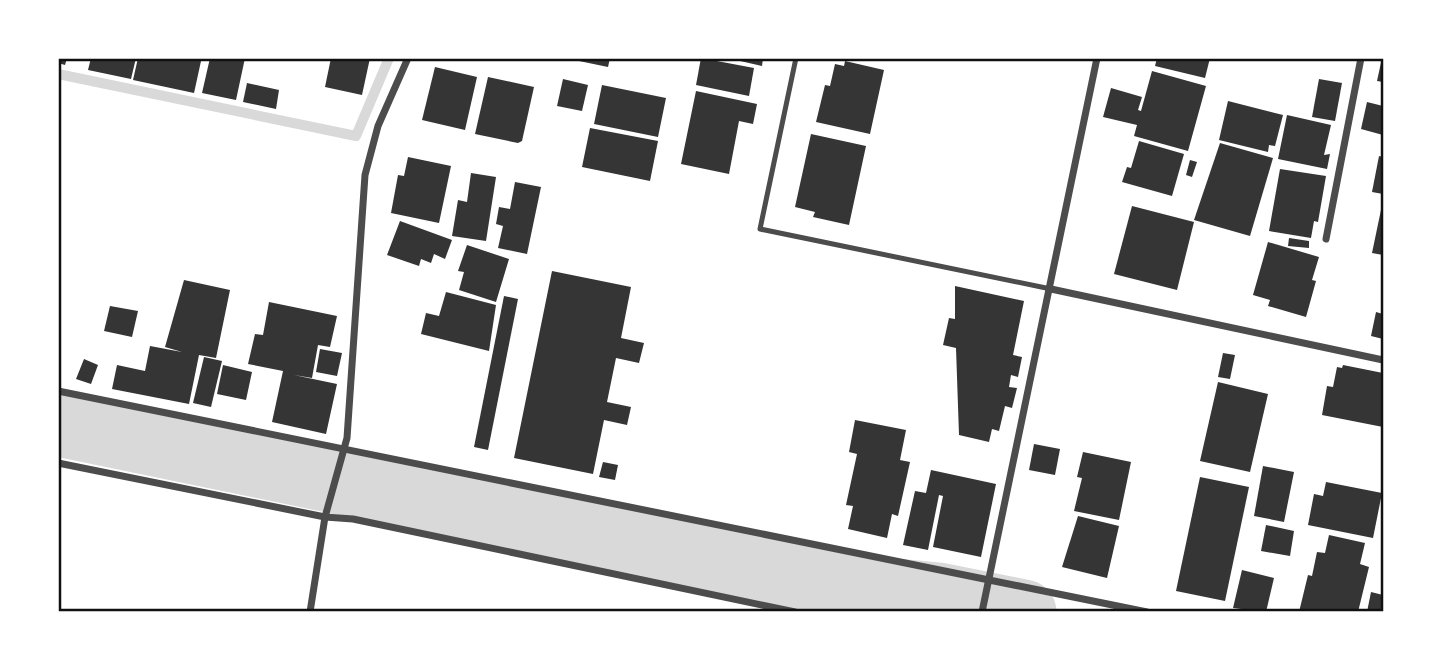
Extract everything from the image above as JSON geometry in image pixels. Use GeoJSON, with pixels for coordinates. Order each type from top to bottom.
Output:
{"type":"FeatureCollection","features":[{"type":"Feature","properties":{"kind":"street"},"geometry":{"type":"LineString","coordinates":[[310,612],[325,517],[341,451],[347,438],[365,175],[379,126],[408,58]]}},
{"type":"Feature","properties":{"kind":"street"},"geometry":{"type":"LineString","coordinates":[[982,612],[1097,58]]}},
{"type":"Feature","properties":{"kind":"street"},"geometry":{"type":"LineString","coordinates":[[1326,239],[1362,58]]}},
{"type":"Feature","properties":{"kind":"street"},"geometry":{"type":"LineString","coordinates":[[1051,289],[1383,360]]}},
{"type":"Feature","properties":{"kind":"street"},"geometry":{"type":"LineString","coordinates":[[58,391],[341,451],[1147,612]]}},
{"type":"Feature","properties":{"kind":"street"},"geometry":{"type":"LineString","coordinates":[[58,463],[325,517],[353,519],[795,612]]}},
{"type":"Feature","properties":{"kind":"lane"},"geometry":{"type":"LineString","coordinates":[[796,58],[760,229],[1051,289]]}},
{"type":"Feature","properties":{"kind":"building"},"geometry":{"type":"Polygon","coordinates":[[[58,58],[67,58],[65,65],[58,63],[58,58]]]}},
{"type":"Feature","properties":{"kind":"building"},"geometry":{"type":"Polygon","coordinates":[[[91,58],[136,58],[131,79],[88,70],[91,58]]]}},
{"type":"Feature","properties":{"kind":"building"},"geometry":{"type":"Polygon","coordinates":[[[138,58],[201,61],[194,93],[133,80],[138,58]]]}},
{"type":"Feature","properties":{"kind":"building"},"geometry":{"type":"Polygon","coordinates":[[[210,58],[245,58],[236,100],[202,93],[210,58]]]}},
{"type":"Feature","properties":{"kind":"building"},"geometry":{"type":"Polygon","coordinates":[[[331,58],[370,58],[362,95],[325,87],[331,58]]]}},
{"type":"Feature","properties":{"kind":"building"},"geometry":{"type":"Polygon","coordinates":[[[579,58],[610,58],[608,67],[579,61],[579,58]]]}},
{"type":"Feature","properties":{"kind":"building"},"geometry":{"type":"Polygon","coordinates":[[[701,58],[754,68],[749,96],[696,85],[701,58]]]}},
{"type":"Feature","properties":{"kind":"building"},"geometry":{"type":"Polygon","coordinates":[[[727,58],[763,58],[762,66],[727,58]]]}},
{"type":"Feature","properties":{"kind":"building"},"geometry":{"type":"Polygon","coordinates":[[[1157,58],[1210,58],[1205,78],[1155,66],[1157,58]]]}},
{"type":"Feature","properties":{"kind":"building"},"geometry":{"type":"Polygon","coordinates":[[[1383,58],[1383,82],[1377,81],[1383,58]]]}},
{"type":"Feature","properties":{"kind":"building"},"geometry":{"type":"Polygon","coordinates":[[[845,61],[884,70],[870,134],[816,122],[825,85],[830,86],[835,64],[844,66],[845,61]]]}},
{"type":"Feature","properties":{"kind":"building"},"geometry":{"type":"Polygon","coordinates":[[[435,67],[477,77],[465,130],[422,120],[435,67]]]}},
{"type":"Feature","properties":{"kind":"building"},"geometry":{"type":"Polygon","coordinates":[[[1152,71],[1206,86],[1188,151],[1134,136],[1137,125],[1103,117],[1111,88],[1142,97],[1138,110],[1141,111],[1152,71]]]}},
{"type":"Feature","properties":{"kind":"building"},"geometry":{"type":"Polygon","coordinates":[[[488,77],[534,87],[522,141],[518,143],[475,134],[488,77]]]}},
{"type":"Feature","properties":{"kind":"building"},"geometry":{"type":"Polygon","coordinates":[[[563,79],[588,85],[582,111],[557,106],[563,79]]]}},
{"type":"Feature","properties":{"kind":"building"},"geometry":{"type":"Polygon","coordinates":[[[1319,79],[1342,83],[1335,121],[1312,117],[1319,79]]]}},
{"type":"Feature","properties":{"kind":"building"},"geometry":{"type":"Polygon","coordinates":[[[247,83],[279,90],[276,109],[243,102],[247,83]]]}},
{"type":"Feature","properties":{"kind":"building"},"geometry":{"type":"Polygon","coordinates":[[[602,85],[666,98],[658,137],[594,124],[602,85]]]}},
{"type":"Feature","properties":{"kind":"building"},"geometry":{"type":"Polygon","coordinates":[[[696,91],[757,104],[753,124],[739,121],[729,174],[681,164],[696,91]]]}},
{"type":"Feature","properties":{"kind":"building"},"geometry":{"type":"Polygon","coordinates":[[[1228,101],[1283,115],[1275,146],[1269,145],[1268,152],[1219,140],[1228,101]]]}},
{"type":"Feature","properties":{"kind":"building"},"geometry":{"type":"Polygon","coordinates":[[[1367,102],[1383,106],[1383,135],[1361,129],[1367,102]]]}},
{"type":"Feature","properties":{"kind":"building"},"geometry":{"type":"Polygon","coordinates":[[[1287,115],[1331,125],[1324,155],[1330,154],[1327,169],[1278,159],[1287,115]]]}},
{"type":"Feature","properties":{"kind":"building"},"geometry":{"type":"Polygon","coordinates":[[[590,128],[658,141],[650,181],[582,167],[590,128]]]}},
{"type":"Feature","properties":{"kind":"building"},"geometry":{"type":"Polygon","coordinates":[[[811,134],[866,146],[849,225],[813,217],[815,212],[795,207],[811,134]]]}},
{"type":"Feature","properties":{"kind":"building"},"geometry":{"type":"Polygon","coordinates":[[[1139,141],[1184,154],[1172,196],[1122,182],[1127,167],[1131,168],[1139,141]]]}},
{"type":"Feature","properties":{"kind":"building"},"geometry":{"type":"Polygon","coordinates":[[[1220,143],[1273,158],[1250,236],[1194,220],[1220,143]]]}},
{"type":"Feature","properties":{"kind":"building"},"geometry":{"type":"Polygon","coordinates":[[[1379,156],[1383,157],[1383,194],[1372,192],[1379,156]]]}},
{"type":"Feature","properties":{"kind":"building"},"geometry":{"type":"Polygon","coordinates":[[[408,157],[451,166],[439,223],[391,213],[398,175],[404,176],[408,157]]]}},
{"type":"Feature","properties":{"kind":"building"},"geometry":{"type":"Polygon","coordinates":[[[1190,160],[1197,162],[1192,177],[1186,175],[1190,160]]]}},
{"type":"Feature","properties":{"kind":"building"},"geometry":{"type":"Polygon","coordinates":[[[1280,169],[1326,176],[1318,222],[1314,221],[1311,238],[1269,231],[1280,169]]]}},
{"type":"Feature","properties":{"kind":"building"},"geometry":{"type":"Polygon","coordinates":[[[471,173],[496,177],[486,241],[452,236],[458,200],[467,202],[471,173]]]}},
{"type":"Feature","properties":{"kind":"building"},"geometry":{"type":"Polygon","coordinates":[[[515,182],[541,187],[527,254],[498,248],[503,226],[496,224],[499,207],[510,209],[515,182]]]}},
{"type":"Feature","properties":{"kind":"building"},"geometry":{"type":"Polygon","coordinates":[[[1132,206],[1194,222],[1177,290],[1114,274],[1132,206]]]}},
{"type":"Feature","properties":{"kind":"building"},"geometry":{"type":"Polygon","coordinates":[[[1383,206],[1383,255],[1372,253],[1383,206]]]}},
{"type":"Feature","properties":{"kind":"building"},"geometry":{"type":"Polygon","coordinates":[[[400,221],[452,240],[445,259],[434,254],[431,263],[421,259],[419,266],[387,255],[400,221]]]}},
{"type":"Feature","properties":{"kind":"building"},"geometry":{"type":"Polygon","coordinates":[[[1289,238],[1309,241],[1309,248],[1288,246],[1289,238]]]}},
{"type":"Feature","properties":{"kind":"building"},"geometry":{"type":"Polygon","coordinates":[[[1268,242],[1319,257],[1312,280],[1316,281],[1306,317],[1268,306],[1270,300],[1253,295],[1268,242]]]}},
{"type":"Feature","properties":{"kind":"building"},"geometry":{"type":"Polygon","coordinates":[[[467,245],[509,259],[496,302],[459,290],[464,272],[458,271],[467,245]]]}},
{"type":"Feature","properties":{"kind":"building"},"geometry":{"type":"Polygon","coordinates":[[[552,271],[631,287],[621,338],[644,343],[639,363],[616,358],[607,402],[631,407],[627,425],[604,420],[593,474],[514,458],[552,271]]]}},
{"type":"Feature","properties":{"kind":"building"},"geometry":{"type":"Polygon","coordinates":[[[184,280],[230,290],[216,358],[199,355],[189,404],[112,389],[117,365],[145,371],[150,346],[182,352],[165,347],[184,280]]]}},
{"type":"Feature","properties":{"kind":"building"},"geometry":{"type":"Polygon","coordinates":[[[955,286],[1024,301],[1013,355],[1022,357],[1018,377],[1011,375],[1009,387],[1017,388],[1012,408],[1005,406],[999,431],[992,429],[989,442],[959,435],[956,348],[943,345],[949,318],[955,319],[955,286]]]}},
{"type":"Feature","properties":{"kind":"building"},"geometry":{"type":"Polygon","coordinates":[[[446,292],[496,305],[489,351],[421,334],[426,313],[439,316],[446,292]]]}},
{"type":"Feature","properties":{"kind":"building"},"geometry":{"type":"Polygon","coordinates":[[[504,296],[518,299],[488,450],[474,447],[504,296]]]}},
{"type":"Feature","properties":{"kind":"building"},"geometry":{"type":"Polygon","coordinates":[[[269,302],[337,316],[330,347],[318,345],[312,378],[294,375],[337,384],[326,434],[272,422],[283,371],[248,364],[255,334],[263,335],[269,302]]]}},
{"type":"Feature","properties":{"kind":"building"},"geometry":{"type":"Polygon","coordinates":[[[110,306],[138,311],[132,337],[104,331],[110,306]]]}},
{"type":"Feature","properties":{"kind":"building"},"geometry":{"type":"Polygon","coordinates":[[[1376,312],[1383,314],[1383,339],[1371,336],[1376,312]]]}},
{"type":"Feature","properties":{"kind":"building"},"geometry":{"type":"Polygon","coordinates":[[[320,349],[342,353],[337,376],[316,372],[320,349]]]}},
{"type":"Feature","properties":{"kind":"building"},"geometry":{"type":"Polygon","coordinates":[[[1223,353],[1235,355],[1230,379],[1218,377],[1223,353]]]}},
{"type":"Feature","properties":{"kind":"building"},"geometry":{"type":"Polygon","coordinates":[[[204,357],[222,361],[211,407],[193,403],[204,357]]]}},
{"type":"Feature","properties":{"kind":"building"},"geometry":{"type":"Polygon","coordinates":[[[84,359],[98,365],[91,384],[76,379],[84,359]]]}},
{"type":"Feature","properties":{"kind":"building"},"geometry":{"type":"Polygon","coordinates":[[[223,365],[252,372],[246,400],[217,394],[223,365]]]}},
{"type":"Feature","properties":{"kind":"building"},"geometry":{"type":"Polygon","coordinates":[[[1343,365],[1383,373],[1383,427],[1322,415],[1327,386],[1333,387],[1337,367],[1342,368],[1343,365]]]}},
{"type":"Feature","properties":{"kind":"building"},"geometry":{"type":"Polygon","coordinates":[[[1218,382],[1268,394],[1250,472],[1200,461],[1218,382]]]}},
{"type":"Feature","properties":{"kind":"building"},"geometry":{"type":"Polygon","coordinates":[[[855,420],[906,430],[900,460],[910,462],[898,516],[892,514],[887,538],[848,529],[853,506],[846,505],[857,454],[849,452],[855,420]]]}},
{"type":"Feature","properties":{"kind":"building"},"geometry":{"type":"Polygon","coordinates":[[[1034,444],[1060,449],[1055,475],[1029,470],[1034,444]]]}},
{"type":"Feature","properties":{"kind":"building"},"geometry":{"type":"Polygon","coordinates":[[[1083,452],[1131,462],[1119,520],[1074,511],[1082,478],[1077,477],[1083,452]]]}},
{"type":"Feature","properties":{"kind":"building"},"geometry":{"type":"Polygon","coordinates":[[[603,462],[618,465],[615,480],[599,477],[603,462]]]}},
{"type":"Feature","properties":{"kind":"building"},"geometry":{"type":"Polygon","coordinates":[[[1263,466],[1294,472],[1284,522],[1254,516],[1263,466]]]}},
{"type":"Feature","properties":{"kind":"building"},"geometry":{"type":"Polygon","coordinates":[[[931,470],[996,484],[981,557],[933,547],[943,496],[939,495],[928,550],[903,545],[915,491],[926,493],[931,470]]]}},
{"type":"Feature","properties":{"kind":"building"},"geometry":{"type":"Polygon","coordinates":[[[1200,477],[1249,487],[1225,601],[1176,591],[1200,477]]]}},
{"type":"Feature","properties":{"kind":"building"},"geometry":{"type":"Polygon","coordinates":[[[1326,482],[1382,493],[1373,538],[1308,525],[1314,494],[1323,496],[1326,482]]]}},
{"type":"Feature","properties":{"kind":"building"},"geometry":{"type":"Polygon","coordinates":[[[1078,516],[1119,526],[1107,578],[1062,567],[1078,516]]]}},
{"type":"Feature","properties":{"kind":"building"},"geometry":{"type":"Polygon","coordinates":[[[1266,525],[1294,531],[1290,556],[1261,551],[1266,525]]]}},
{"type":"Feature","properties":{"kind":"building"},"geometry":{"type":"Polygon","coordinates":[[[1329,535],[1365,543],[1360,564],[1369,567],[1358,612],[1299,612],[1308,575],[1312,576],[1317,552],[1325,553],[1329,535]]]}},
{"type":"Feature","properties":{"kind":"building"},"geometry":{"type":"Polygon","coordinates":[[[1242,570],[1274,578],[1266,612],[1233,608],[1242,570]]]}},
{"type":"Feature","properties":{"kind":"building"},"geometry":{"type":"Polygon","coordinates":[[[1371,592],[1383,595],[1383,612],[1367,612],[1371,592]]]}},
{"type":"Feature","properties":{"kind":"waterway"},"geometry":{"type":"LineString","coordinates":[[58,74],[356,136],[389,58]]}},
{"type":"Feature","properties":{"kind":"waterway"},"geometry":{"type":"LineString","coordinates":[[58,424],[844,586],[939,595],[1024,612]]}}]}
